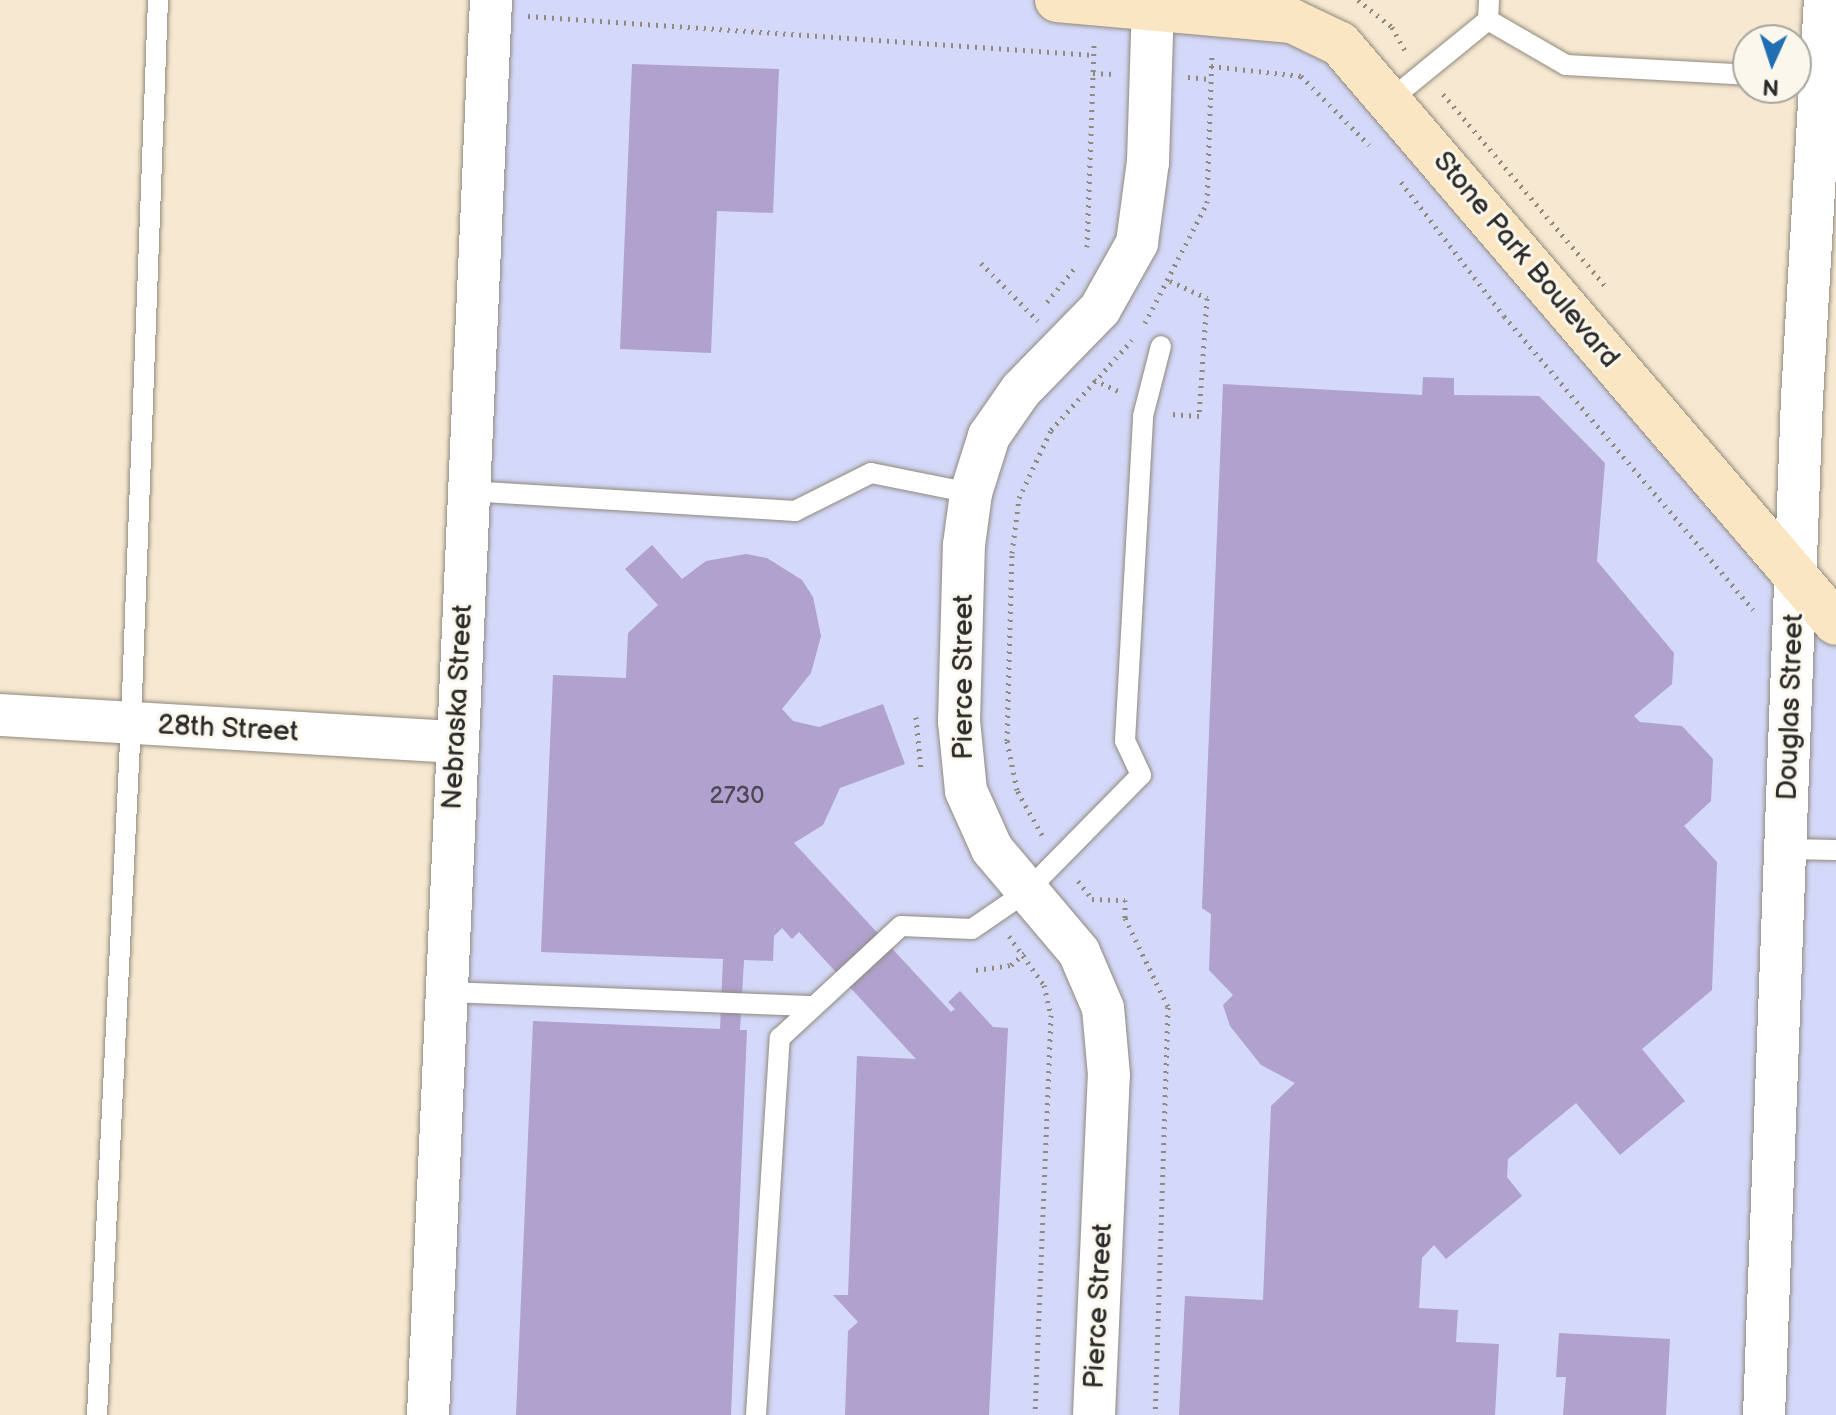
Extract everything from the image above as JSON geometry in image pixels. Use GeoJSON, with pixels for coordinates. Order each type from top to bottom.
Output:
{"type":"FeatureCollection","features":[{"type":"Feature","properties":{"kind":"main road","name":"Stone Park Boulevard"},"geometry":{"type":"LineString","coordinates":[[1077,1],[1153,3],[1292,21],[1340,44],[1836,623]]}},
{"type":"Feature","properties":{"kind":"street","name":"Douglas Street"},"geometry":{"type":"LineString","coordinates":[[1812,60],[1825,0]]}},
{"type":"Feature","properties":{"kind":"street","name":"Pierce Street"},"geometry":{"type":"LineString","coordinates":[[1094,1415],[1109,1075],[1103,1008],[1079,952],[1009,903],[992,849],[966,791],[959,721],[971,493],[989,436],[1021,390],[1100,309],[1137,243],[1148,162],[1153,3]]}},
{"type":"Feature","properties":{"kind":"street","name":"Nebraska Street"},"geometry":{"type":"LineString","coordinates":[[428,1415],[491,7]]}},
{"type":"Feature","properties":{"kind":"street","name":"Douglas Street"},"geometry":{"type":"LineString","coordinates":[[1764,1415],[1796,577],[1807,104]]}},
{"type":"Feature","properties":{"kind":"street","name":"28th Street"},"geometry":{"type":"LineString","coordinates":[[0,715],[456,742]]}},
{"type":"Feature","properties":{"kind":"lane"},"geometry":{"type":"LineString","coordinates":[[97,1415],[131,723],[158,0]]}},
{"type":"Feature","properties":{"kind":"lane"},"geometry":{"type":"LineString","coordinates":[[1390,100],[1488,10],[1566,65],[1732,74]]}},
{"type":"Feature","properties":{"kind":"lane"},"geometry":{"type":"LineString","coordinates":[[756,1415],[780,1038],[901,926],[972,929],[1009,903],[1059,859],[1141,775],[1125,741],[1143,416],[1161,346]]}},
{"type":"Feature","properties":{"kind":"lane"},"geometry":{"type":"LineString","coordinates":[[468,491],[795,511],[871,473],[971,493]]}},
{"type":"Feature","properties":{"kind":"lane"},"geometry":{"type":"LineString","coordinates":[[1787,849],[1836,850]]}},
{"type":"Feature","properties":{"kind":"lane"},"geometry":{"type":"LineString","coordinates":[[445,992],[812,1006]]}},
{"type":"Feature","properties":{"kind":"path"},"geometry":{"type":"LineString","coordinates":[[1077,1],[1094,55],[1086,252]]}},
{"type":"Feature","properties":{"kind":"path"},"geometry":{"type":"LineString","coordinates":[[491,7],[1094,55]]}},
{"type":"Feature","properties":{"kind":"path"},"geometry":{"type":"LineString","coordinates":[[1092,898],[1059,859],[1017,790],[1007,741],[1012,553],[1019,498],[1051,430],[1139,333],[1170,281],[1207,203],[1214,11]]}},
{"type":"Feature","properties":{"kind":"path"},"geometry":{"type":"LineString","coordinates":[[1211,66],[1301,76],[1380,156]]}},
{"type":"Feature","properties":{"kind":"path"},"geometry":{"type":"LineString","coordinates":[[1399,179],[1504,316],[1793,657]]}},
{"type":"Feature","properties":{"kind":"path"},"geometry":{"type":"LineString","coordinates":[[1024,328],[1078,265]]}},
{"type":"Feature","properties":{"kind":"path"},"geometry":{"type":"LineString","coordinates":[[1170,281],[1207,298],[1199,416]]}},
{"type":"Feature","properties":{"kind":"path"},"geometry":{"type":"LineString","coordinates":[[916,709],[923,784]]}},
{"type":"Feature","properties":{"kind":"path"},"geometry":{"type":"LineString","coordinates":[[1125,900],[1125,918],[1168,1007],[1155,1415]]}},
{"type":"Feature","properties":{"kind":"path"},"geometry":{"type":"LineString","coordinates":[[1009,903],[1044,985],[1051,1015],[1035,1415]]}},
{"type":"Feature","properties":{"kind":"shaded area"},"geometry":{"type":"Polygon","coordinates":[[[491,0],[1057,0],[1292,21],[1836,623],[1836,1415],[428,1415],[491,0]]]}},
{"type":"Feature","properties":{"kind":"building"},"geometry":{"type":"Polygon","coordinates":[[[632,64],[779,69],[773,213],[717,211],[711,353],[620,349],[632,64]]]}},
{"type":"Feature","properties":{"kind":"building"},"geometry":{"type":"Polygon","coordinates":[[[1423,377],[1454,378],[1454,395],[1539,396],[1605,463],[1597,561],[1674,653],[1672,684],[1634,716],[1640,722],[1682,726],[1713,759],[1711,801],[1684,826],[1717,862],[1712,990],[1642,1049],[1685,1101],[1620,1155],[1576,1103],[1508,1159],[1507,1177],[1522,1196],[1446,1259],[1434,1245],[1422,1258],[1419,1308],[1458,1310],[1456,1342],[1499,1344],[1495,1415],[1179,1415],[1185,1296],[1263,1300],[1271,1106],[1295,1083],[1261,1065],[1230,1026],[1223,1005],[1233,995],[1209,970],[1211,914],[1202,908],[1223,384],[1422,395],[1423,377]]]}},
{"type":"Feature","properties":{"kind":"building"},"geometry":{"type":"Polygon","coordinates":[[[652,545],[682,579],[706,561],[746,554],[767,558],[802,580],[813,597],[821,636],[811,673],[782,709],[793,721],[819,727],[883,704],[905,764],[840,788],[823,825],[794,843],[951,1012],[955,1009],[948,1002],[960,991],[993,1027],[1008,1028],[989,1415],[845,1415],[848,1331],[858,1322],[833,1295],[848,1295],[857,1056],[916,1059],[799,932],[792,939],[782,928],[774,936],[773,961],[744,960],[740,1030],[747,1030],[731,1415],[516,1415],[533,1021],[720,1029],[723,959],[541,952],[553,675],[626,678],[628,633],[658,605],[625,569],[652,545]]]}},
{"type":"Feature","properties":{"kind":"building"},"geometry":{"type":"Polygon","coordinates":[[[1559,1333],[1670,1339],[1666,1415],[1563,1415],[1566,1377],[1556,1377],[1559,1333]]]}}]}
